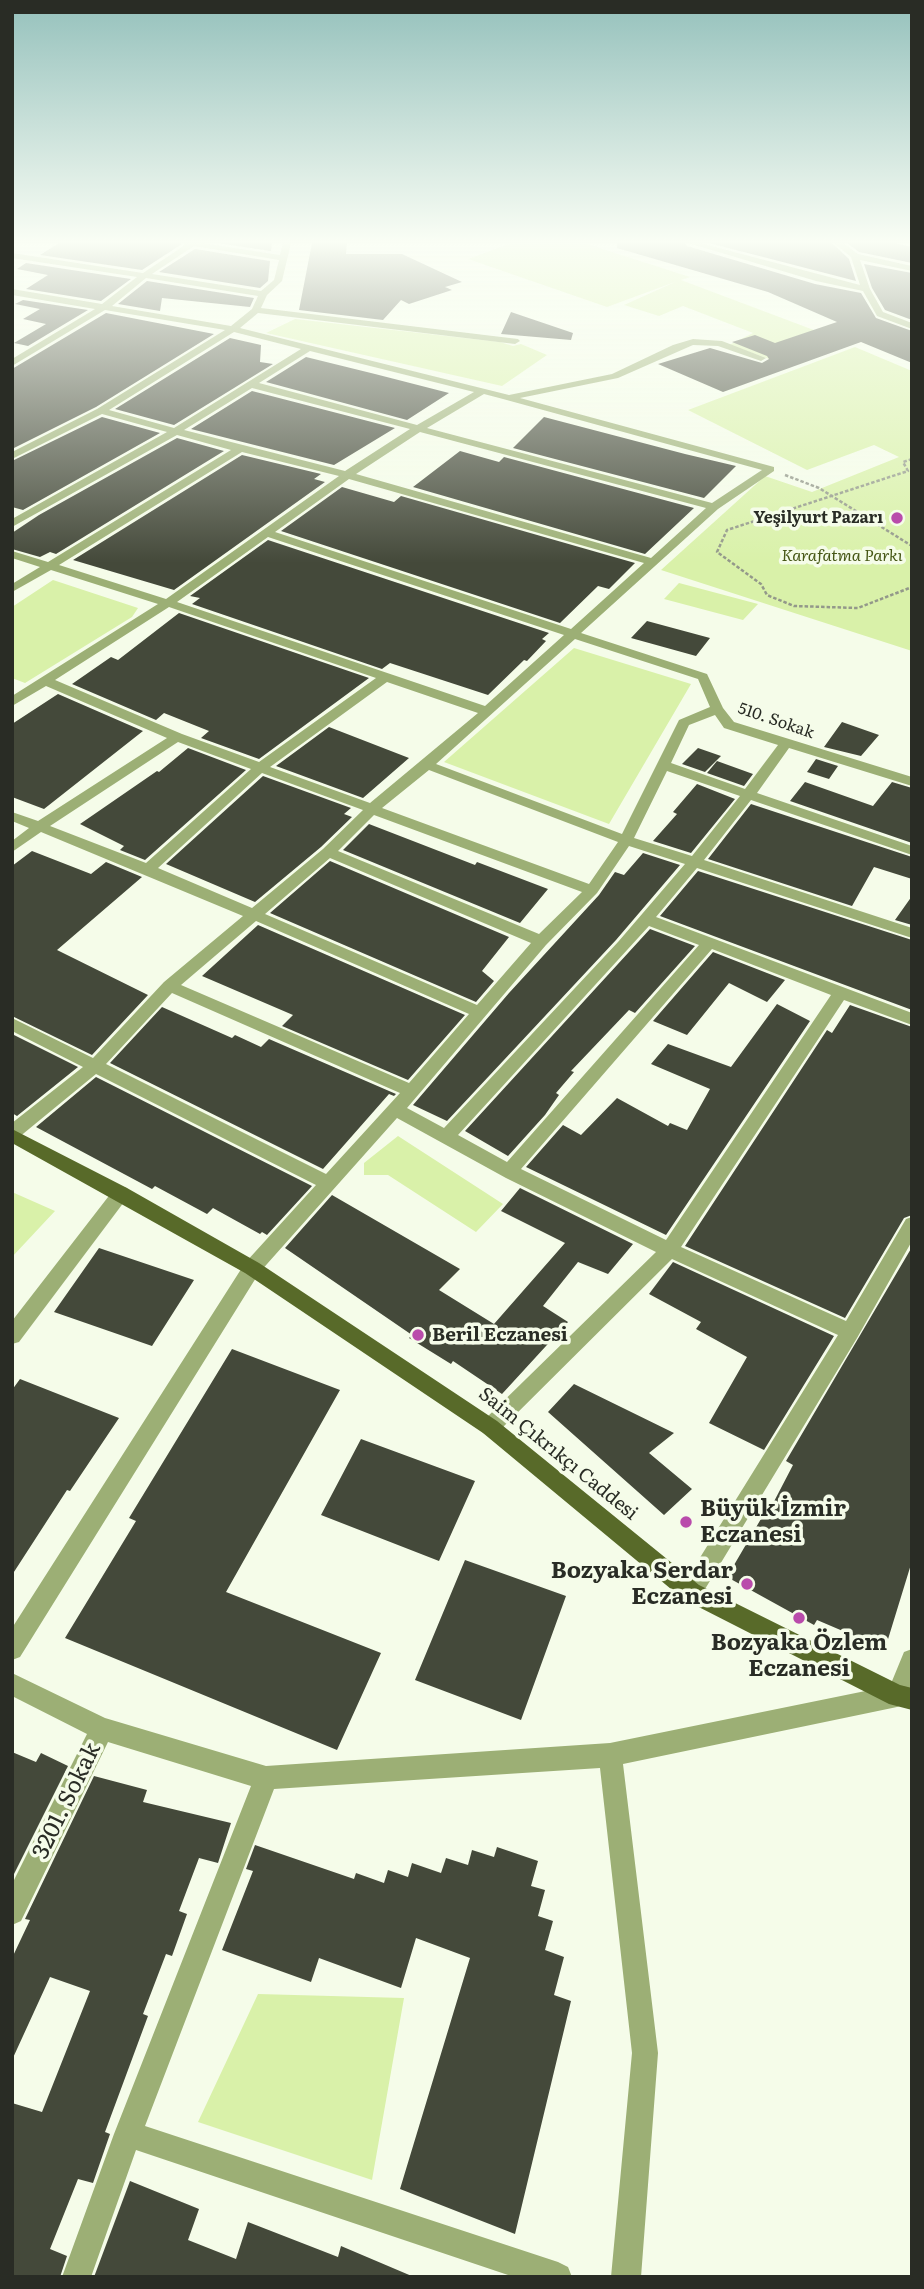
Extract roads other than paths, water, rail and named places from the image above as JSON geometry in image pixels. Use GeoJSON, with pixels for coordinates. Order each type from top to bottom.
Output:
{"type":"FeatureCollection","features":[{"type":"Feature","properties":{"kind":"main road","name":"Saim Çıkrıkçı Caddesi"},"geometry":{"type":"LineString","coordinates":[[12,1134],[252,1268],[491,1427],[691,1592],[907,1696]]}},
{"type":"Feature","properties":{"kind":"street"},"geometry":{"type":"LineString","coordinates":[[12,363],[34,350]]}},
{"type":"Feature","properties":{"kind":"street"},"geometry":{"type":"LineString","coordinates":[[12,456],[101,411],[199,350]]}},
{"type":"Feature","properties":{"kind":"street"},"geometry":{"type":"LineString","coordinates":[[12,524],[174,432],[306,350]]}},
{"type":"Feature","properties":{"kind":"street"},"geometry":{"type":"LineString","coordinates":[[12,1134],[96,1065],[170,986],[328,852],[372,809],[427,765],[652,562],[714,508],[770,469],[506,397],[310,350]]}},
{"type":"Feature","properties":{"kind":"street"},"geometry":{"type":"LineString","coordinates":[[506,397],[585,383],[630,370],[673,350]]}},
{"type":"Feature","properties":{"kind":"street"},"geometry":{"type":"LineString","coordinates":[[735,350],[761,358]]}},
{"type":"Feature","properties":{"kind":"street"},"geometry":{"type":"LineString","coordinates":[[250,384],[714,508]]}},
{"type":"Feature","properties":{"kind":"street"},"geometry":{"type":"LineString","coordinates":[[12,702],[168,603],[347,475],[481,392]]}},
{"type":"Feature","properties":{"kind":"street"},"geometry":{"type":"LineString","coordinates":[[101,411],[347,475],[652,562]]}},
{"type":"Feature","properties":{"kind":"street"},"geometry":{"type":"LineString","coordinates":[[12,589],[240,449]]}},
{"type":"Feature","properties":{"kind":"street","name":"510. Sokak"},"geometry":{"type":"LineString","coordinates":[[267,533],[703,677],[729,725],[912,782]]}},
{"type":"Feature","properties":{"kind":"street"},"geometry":{"type":"LineString","coordinates":[[12,554],[168,603],[486,711]]}},
{"type":"Feature","properties":{"kind":"street"},"geometry":{"type":"LineString","coordinates":[[148,869],[261,767],[385,677]]}},
{"type":"Feature","properties":{"kind":"street"},"geometry":{"type":"LineString","coordinates":[[45,681],[177,737],[592,890]]}},
{"type":"Feature","properties":{"kind":"street"},"geometry":{"type":"LineString","coordinates":[[12,1649],[252,1268],[412,1091],[541,941],[592,890],[625,839],[665,766],[684,723],[718,709]]}},
{"type":"Feature","properties":{"kind":"street"},"geometry":{"type":"LineString","coordinates":[[12,848],[38,827],[177,737]]}},
{"type":"Feature","properties":{"kind":"street"},"geometry":{"type":"LineString","coordinates":[[448,1135],[646,919],[750,794],[785,744]]}},
{"type":"Feature","properties":{"kind":"street"},"geometry":{"type":"LineString","coordinates":[[427,765],[625,839],[912,933]]}},
{"type":"Feature","properties":{"kind":"street"},"geometry":{"type":"LineString","coordinates":[[665,766],[912,852]]}},
{"type":"Feature","properties":{"kind":"street"},"geometry":{"type":"LineString","coordinates":[[12,816],[148,869],[478,1012]]}},
{"type":"Feature","properties":{"kind":"street"},"geometry":{"type":"LineString","coordinates":[[328,852],[541,941]]}},
{"type":"Feature","properties":{"kind":"street"},"geometry":{"type":"LineString","coordinates":[[646,919],[911,1018]]}},
{"type":"Feature","properties":{"kind":"street"},"geometry":{"type":"LineString","coordinates":[[509,1171],[709,943]]}},
{"type":"Feature","properties":{"kind":"street"},"geometry":{"type":"LineString","coordinates":[[170,986],[412,1091]]}},
{"type":"Feature","properties":{"kind":"street"},"geometry":{"type":"LineString","coordinates":[[491,1427],[669,1251],[842,991]]}},
{"type":"Feature","properties":{"kind":"street"},"geometry":{"type":"LineString","coordinates":[[12,1024],[329,1184]]}},
{"type":"Feature","properties":{"kind":"street"},"geometry":{"type":"LineString","coordinates":[[394,1110],[448,1135],[509,1171],[669,1251],[850,1332]]}},
{"type":"Feature","properties":{"kind":"street"},"geometry":{"type":"LineString","coordinates":[[12,1336],[121,1193]]}},
{"type":"Feature","properties":{"kind":"street"},"geometry":{"type":"LineString","coordinates":[[691,1592],[850,1332],[912,1224]]}},
{"type":"Feature","properties":{"kind":"street"},"geometry":{"type":"LineString","coordinates":[[12,1684],[102,1729],[266,1778],[610,1755],[907,1696],[912,1660]]}},
{"type":"Feature","properties":{"kind":"street","name":"3201. Sokak"},"geometry":{"type":"LineString","coordinates":[[12,1912],[102,1729]]}},
{"type":"Feature","properties":{"kind":"street"},"geometry":{"type":"LineString","coordinates":[[610,1755],[645,2053],[626,2277]]}},
{"type":"Feature","properties":{"kind":"street"},"geometry":{"type":"LineString","coordinates":[[76,2277],[128,2134],[266,1778]]}},
{"type":"Feature","properties":{"kind":"street"},"geometry":{"type":"LineString","coordinates":[[128,2134],[558,2277]]}},
{"type":"Feature","properties":{"kind":"place","name":"Yeşilyurt Pazarı"},"geometry":{"type":"Point","coordinates":[897,518]}},
{"type":"Feature","properties":{"kind":"place","name":"Beril Eczanesi"},"geometry":{"type":"Point","coordinates":[418,1335]}},
{"type":"Feature","properties":{"kind":"place","name":"Büyük İzmir Eczanesi"},"geometry":{"type":"Point","coordinates":[686,1522]}},
{"type":"Feature","properties":{"kind":"place","name":"Bozyaka Serdar Eczanesi"},"geometry":{"type":"Point","coordinates":[747,1584]}},
{"type":"Feature","properties":{"kind":"place","name":"Bozyaka Özlem Eczanesi"},"geometry":{"type":"Point","coordinates":[799,1618]}},
{"type":"Feature","properties":{"kind":"park label","name":"Karafatma Parkı"},"geometry":{"type":"Point","coordinates":[842,556]}}]}
